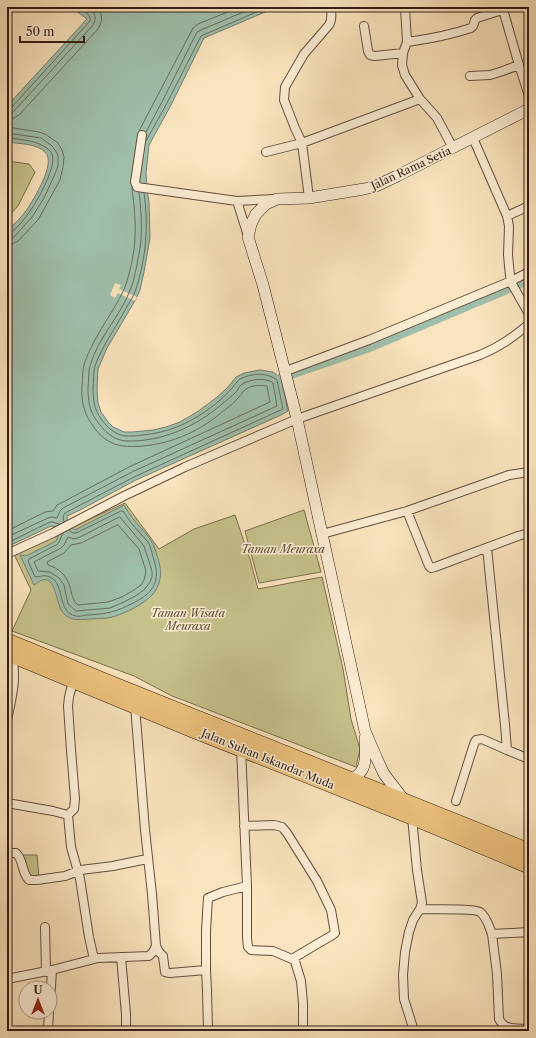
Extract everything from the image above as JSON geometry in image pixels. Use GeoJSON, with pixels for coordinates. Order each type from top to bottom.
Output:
{"type":"FeatureCollection","features":[{"type":"Feature","properties":{"kind":"highway","name":"Jalan Sultan Iskandar Muda"},"geometry":{"type":"LineString","coordinates":[[7,641],[529,851]]}},
{"type":"Feature","properties":{"kind":"highway","name":"Jalan Sultan Iskandar Muda"},"geometry":{"type":"LineString","coordinates":[[10,654],[529,866]]}},
{"type":"Feature","properties":{"kind":"street"},"geometry":{"type":"LineString","coordinates":[[309,198],[302,143],[284,100],[285,87],[304,54],[329,25],[332,17],[331,7]]}},
{"type":"Feature","properties":{"kind":"street"},"geometry":{"type":"LineString","coordinates":[[405,7],[407,42],[403,54],[403,71],[420,99],[437,118],[453,148]]}},
{"type":"Feature","properties":{"kind":"street"},"geometry":{"type":"LineString","coordinates":[[407,42],[426,40],[471,28],[477,18],[502,11],[504,13],[529,96]]}},
{"type":"Feature","properties":{"kind":"street"},"geometry":{"type":"LineString","coordinates":[[364,26],[370,55],[403,54]]}},
{"type":"Feature","properties":{"kind":"street"},"geometry":{"type":"LineString","coordinates":[[470,76],[490,75],[519,66]]}},
{"type":"Feature","properties":{"kind":"street"},"geometry":{"type":"LineString","coordinates":[[266,152],[302,143],[420,99]]}},
{"type":"Feature","properties":{"kind":"street","name":"Jalan Rama Setia"},"geometry":{"type":"LineString","coordinates":[[142,135],[135,182],[137,187],[237,201],[309,198],[376,186],[529,109]]}},
{"type":"Feature","properties":{"kind":"street"},"geometry":{"type":"LineString","coordinates":[[473,138],[507,216],[509,226],[508,255],[512,282],[529,314]]}},
{"type":"Feature","properties":{"kind":"street"},"geometry":{"type":"LineString","coordinates":[[248,237],[251,224],[256,214],[266,204],[277,199]]}},
{"type":"Feature","properties":{"kind":"street"},"geometry":{"type":"LineString","coordinates":[[237,201],[263,285],[297,417],[365,731],[376,759],[384,774],[404,801]]}},
{"type":"Feature","properties":{"kind":"street"},"geometry":{"type":"LineString","coordinates":[[507,216],[529,206]]}},
{"type":"Feature","properties":{"kind":"street"},"geometry":{"type":"LineString","coordinates":[[286,373],[512,282],[529,272]]}},
{"type":"Feature","properties":{"kind":"street"},"geometry":{"type":"LineString","coordinates":[[7,554],[53,533],[124,496],[185,467],[297,417],[473,358],[496,348],[512,338],[529,324]]}},
{"type":"Feature","properties":{"kind":"street"},"geometry":{"type":"LineString","coordinates":[[322,534],[407,511],[509,475],[529,472]]}},
{"type":"Feature","properties":{"kind":"street"},"geometry":{"type":"LineString","coordinates":[[407,511],[431,568],[529,533]]}},
{"type":"Feature","properties":{"kind":"street"},"geometry":{"type":"LineString","coordinates":[[487,548],[507,750]]}},
{"type":"Feature","properties":{"kind":"street"},"geometry":{"type":"LineString","coordinates":[[7,720],[15,686],[15,670],[10,654]]}},
{"type":"Feature","properties":{"kind":"street"},"geometry":{"type":"LineString","coordinates":[[68,815],[74,809],[75,799],[68,706],[73,681]]}},
{"type":"Feature","properties":{"kind":"street"},"geometry":{"type":"LineString","coordinates":[[135,706],[156,946],[163,956],[165,972],[170,973],[206,970]]}},
{"type":"Feature","properties":{"kind":"street"},"geometry":{"type":"LineString","coordinates":[[352,780],[364,767],[365,731]]}},
{"type":"Feature","properties":{"kind":"street"},"geometry":{"type":"LineString","coordinates":[[456,801],[476,740],[482,739],[529,759]]}},
{"type":"Feature","properties":{"kind":"street"},"geometry":{"type":"LineString","coordinates":[[241,748],[248,947],[251,950],[273,950],[292,959],[335,933],[331,910],[317,881],[288,833],[282,828],[274,826],[244,826]]}},
{"type":"Feature","properties":{"kind":"street"},"geometry":{"type":"LineString","coordinates":[[7,803],[68,815]]}},
{"type":"Feature","properties":{"kind":"street"},"geometry":{"type":"LineString","coordinates":[[68,815],[71,847],[80,879],[94,959]]}},
{"type":"Feature","properties":{"kind":"street"},"geometry":{"type":"LineString","coordinates":[[412,817],[417,870],[422,901],[420,909],[409,932],[403,975],[404,999],[414,1031]]}},
{"type":"Feature","properties":{"kind":"street"},"geometry":{"type":"LineString","coordinates":[[7,853],[16,853],[20,857],[22,868],[29,880],[65,876],[86,869],[113,866],[148,859]]}},
{"type":"Feature","properties":{"kind":"street"},"geometry":{"type":"LineString","coordinates":[[208,1031],[206,931],[208,898],[223,892],[247,886]]}},
{"type":"Feature","properties":{"kind":"street"},"geometry":{"type":"LineString","coordinates":[[420,909],[472,910],[479,912],[485,917],[492,934],[497,974],[499,1019],[505,1026],[511,1028],[529,1029]]}},
{"type":"Feature","properties":{"kind":"street"},"geometry":{"type":"LineString","coordinates":[[45,927],[49,980]]}},
{"type":"Feature","properties":{"kind":"street"},"geometry":{"type":"LineString","coordinates":[[492,934],[529,932]]}},
{"type":"Feature","properties":{"kind":"street"},"geometry":{"type":"LineString","coordinates":[[7,979],[49,971],[94,959],[149,956],[156,946]]}},
{"type":"Feature","properties":{"kind":"street"},"geometry":{"type":"LineString","coordinates":[[121,957],[126,1031]]}},
{"type":"Feature","properties":{"kind":"street"},"geometry":{"type":"LineString","coordinates":[[294,958],[301,981],[303,1031]]}},
{"type":"Feature","properties":{"kind":"street"},"geometry":{"type":"LineString","coordinates":[[48,1031],[49,1020]]}},
{"type":"Feature","properties":{"kind":"green space"},"geometry":{"type":"Polygon","coordinates":[[[7,161],[29,164],[35,172],[18,206],[7,218],[7,161]]]}},
{"type":"Feature","properties":{"kind":"green space","name":"Taman Wisata Meuraxa"},"geometry":{"type":"Polygon","coordinates":[[[125,503],[159,549],[194,529],[235,515],[250,559],[258,589],[322,577],[343,669],[351,719],[360,749],[356,767],[172,696],[134,676],[12,631],[31,590],[14,554],[125,503]]]}},
{"type":"Feature","properties":{"kind":"green space","name":"Taman Meuraxa"},"geometry":{"type":"Polygon","coordinates":[[[304,510],[321,572],[259,583],[245,531],[304,510]]]}},
{"type":"Feature","properties":{"kind":"green space"},"geometry":{"type":"Polygon","coordinates":[[[23,855],[37,855],[39,878],[28,873],[24,864],[23,855]]]}},
{"type":"Feature","properties":{"kind":"water"},"geometry":{"type":"Polygon","coordinates":[[[71,7],[277,7],[204,38],[171,105],[149,145],[146,173],[150,238],[144,272],[140,290],[136,299],[107,348],[98,369],[97,389],[98,403],[101,412],[113,427],[124,432],[153,430],[180,422],[216,398],[236,377],[244,373],[260,370],[273,372],[281,378],[288,411],[136,480],[67,516],[69,524],[75,530],[124,505],[151,541],[155,549],[160,568],[160,579],[156,589],[139,605],[122,614],[110,618],[80,620],[70,618],[65,615],[50,582],[46,580],[34,585],[20,555],[26,556],[56,541],[59,534],[56,527],[51,526],[7,547],[7,231],[26,211],[43,182],[48,164],[48,157],[41,149],[32,145],[7,142],[7,106],[87,19],[71,7]]]}},
{"type":"Feature","properties":{"kind":"pier"},"geometry":{"type":"Polygon","coordinates":[[[115,283],[121,285],[119,289],[137,297],[135,301],[118,293],[115,298],[110,295],[115,283]]]}},
{"type":"Feature","properties":{"kind":"waterway"},"geometry":{"type":"LineString","coordinates":[[281,378],[368,348],[529,280]]}}]}
